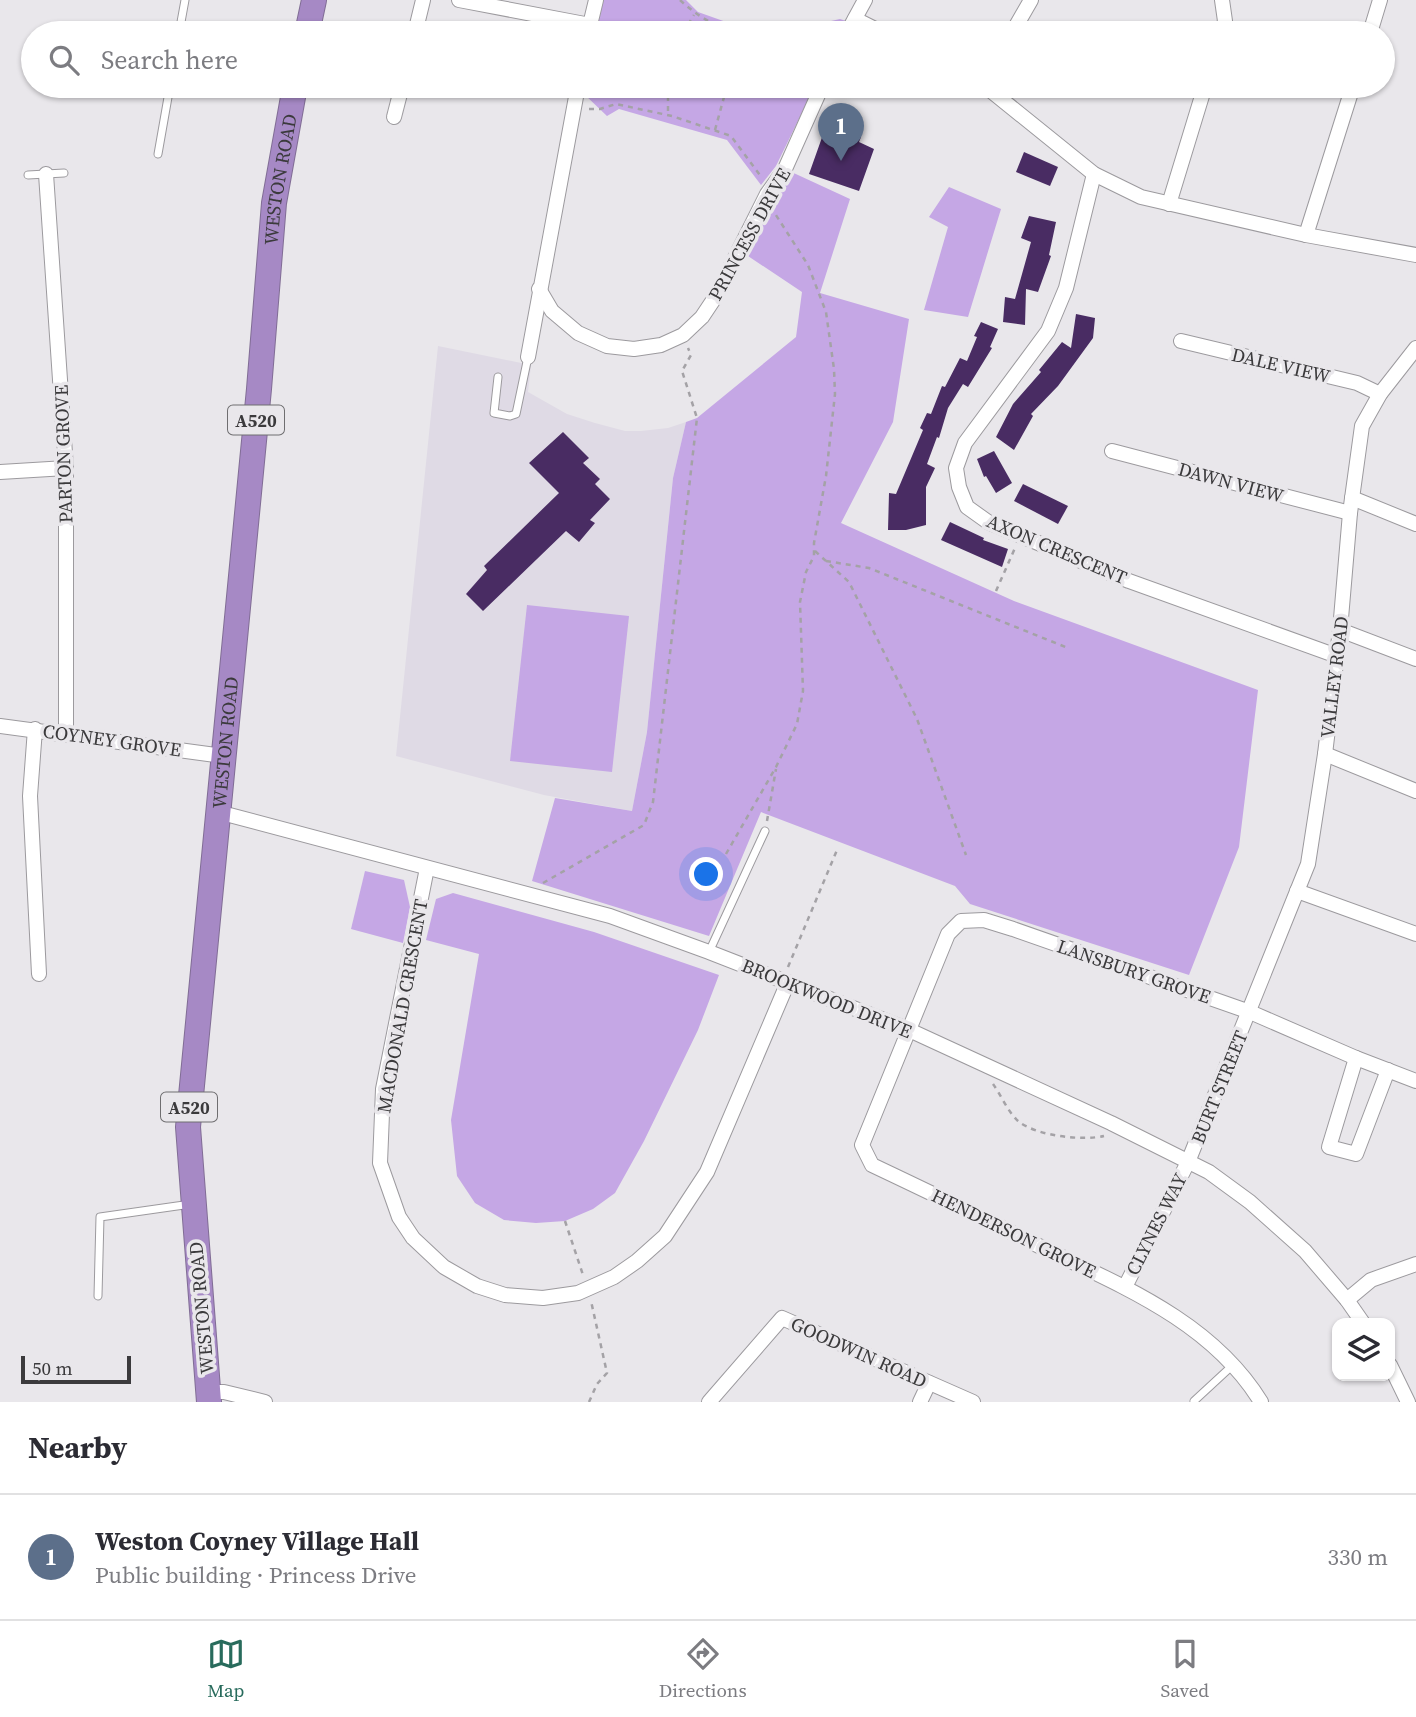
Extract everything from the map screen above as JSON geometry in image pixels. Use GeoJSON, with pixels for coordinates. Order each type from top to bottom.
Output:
{"type":"FeatureCollection","features":[{"type":"Feature","properties":{"kind":"highway"},"geometry":{"type":"LineString","coordinates":[[310,21],[314,0]]}},
{"type":"Feature","properties":{"kind":"highway","name":"WESTON ROAD"},"geometry":{"type":"LineString","coordinates":[[209,1397],[188,1127],[274,203],[293,98]]}},
{"type":"Feature","properties":{"kind":"street"},"geometry":{"type":"LineString","coordinates":[[418,21],[423,0]]}},
{"type":"Feature","properties":{"kind":"street"},"geometry":{"type":"LineString","coordinates":[[458,0],[553,21]]}},
{"type":"Feature","properties":{"kind":"street"},"geometry":{"type":"LineString","coordinates":[[591,21],[596,0]]}},
{"type":"Feature","properties":{"kind":"street"},"geometry":{"type":"LineString","coordinates":[[854,21],[865,0]]}},
{"type":"Feature","properties":{"kind":"street"},"geometry":{"type":"LineString","coordinates":[[1019,21],[1031,0]]}},
{"type":"Feature","properties":{"kind":"street"},"geometry":{"type":"LineString","coordinates":[[1222,0],[1225,21]]}},
{"type":"Feature","properties":{"kind":"street"},"geometry":{"type":"LineString","coordinates":[[1374,21],[1380,0]]}},
{"type":"Feature","properties":{"kind":"street"},"geometry":{"type":"LineString","coordinates":[[394,117],[399,98]]}},
{"type":"Feature","properties":{"kind":"street"},"geometry":{"type":"LineString","coordinates":[[528,357],[538,289],[576,98]]}},
{"type":"Feature","properties":{"kind":"street","name":"PRINCESS DRIVE"},"geometry":{"type":"LineString","coordinates":[[538,289],[552,311],[578,333],[607,346],[634,349],[661,345],[683,335],[702,317],[716,296],[768,194],[785,169],[817,98]]}},
{"type":"Feature","properties":{"kind":"street"},"geometry":{"type":"LineString","coordinates":[[1000,98],[1094,174],[1141,197],[1306,235],[1416,255]]}},
{"type":"Feature","properties":{"kind":"street"},"geometry":{"type":"LineString","coordinates":[[1169,204],[1201,98]]}},
{"type":"Feature","properties":{"kind":"street"},"geometry":{"type":"LineString","coordinates":[[1306,235],[1349,98]]}},
{"type":"Feature","properties":{"kind":"street","name":"PARTON GROVE"},"geometry":{"type":"LineString","coordinates":[[46,174],[66,468],[66,734]]}},
{"type":"Feature","properties":{"kind":"street","name":"AXON CRESCENT"},"geometry":{"type":"LineString","coordinates":[[1094,174],[1066,288],[1048,331],[965,443],[956,468],[959,487],[967,507],[988,522],[1129,581],[1336,656]]}},
{"type":"Feature","properties":{"kind":"street","name":"DALE VIEW"},"geometry":{"type":"LineString","coordinates":[[1181,341],[1357,383],[1380,394]]}},
{"type":"Feature","properties":{"kind":"street","name":"VALLEY ROAD"},"geometry":{"type":"LineString","coordinates":[[1250,1012],[1308,864],[1325,754],[1362,426],[1380,394],[1416,348]]}},
{"type":"Feature","properties":{"kind":"street","name":"DAWN VIEW"},"geometry":{"type":"LineString","coordinates":[[1112,451],[1351,506],[1416,524]]}},
{"type":"Feature","properties":{"kind":"street"},"geometry":{"type":"LineString","coordinates":[[0,472],[66,468]]}},
{"type":"Feature","properties":{"kind":"street"},"geometry":{"type":"LineString","coordinates":[[1340,630],[1416,659]]}},
{"type":"Feature","properties":{"kind":"street","name":"COYNEY GROVE"},"geometry":{"type":"LineString","coordinates":[[0,726],[223,756]]}},
{"type":"Feature","properties":{"kind":"street"},"geometry":{"type":"LineString","coordinates":[[35,729],[30,796],[39,974]]}},
{"type":"Feature","properties":{"kind":"street"},"geometry":{"type":"LineString","coordinates":[[1325,754],[1416,791]]}},
{"type":"Feature","properties":{"kind":"street","name":"BROOKWOOD DRIVE"},"geometry":{"type":"LineString","coordinates":[[218,812],[610,916],[907,1029],[1209,1172],[1250,1202],[1305,1251],[1360,1318]]}},
{"type":"Feature","properties":{"kind":"street","name":"MACDONALD CRESCENT"},"geometry":{"type":"LineString","coordinates":[[427,868],[383,1089],[380,1163],[399,1217],[413,1238],[444,1267],[477,1286],[505,1295],[542,1298],[578,1293],[614,1277],[665,1236],[707,1172],[785,981]]}},
{"type":"Feature","properties":{"kind":"street"},"geometry":{"type":"LineString","coordinates":[[1297,891],[1416,934]]}},
{"type":"Feature","properties":{"kind":"street","name":"LANSBURY GROVE"},"geometry":{"type":"LineString","coordinates":[[907,1029],[948,934],[961,921],[984,919],[1250,1012],[1416,1081]]}},
{"type":"Feature","properties":{"kind":"street","name":"BURT STREET"},"geometry":{"type":"LineString","coordinates":[[1188,1162],[1250,1012]]}},
{"type":"Feature","properties":{"kind":"street","name":"HENDERSON GROVE"},"geometry":{"type":"LineString","coordinates":[[907,1029],[862,1145],[872,1164],[1125,1287],[1190,1326],[1233,1365],[1261,1402]]}},
{"type":"Feature","properties":{"kind":"street"},"geometry":{"type":"LineString","coordinates":[[1356,1058],[1329,1147],[1356,1154],[1388,1070]]}},
{"type":"Feature","properties":{"kind":"street","name":"CLYNES WAY"},"geometry":{"type":"LineString","coordinates":[[1125,1287],[1188,1162]]}},
{"type":"Feature","properties":{"kind":"street"},"geometry":{"type":"LineString","coordinates":[[1347,1300],[1371,1280],[1416,1264]]}},
{"type":"Feature","properties":{"kind":"street","name":"GOODWIN ROAD"},"geometry":{"type":"LineString","coordinates":[[709,1402],[782,1318],[973,1402]]}},
{"type":"Feature","properties":{"kind":"street"},"geometry":{"type":"LineString","coordinates":[[1395,1373],[1411,1400]]}},
{"type":"Feature","properties":{"kind":"street"},"geometry":{"type":"LineString","coordinates":[[920,1402],[929,1383]]}},
{"type":"Feature","properties":{"kind":"street"},"geometry":{"type":"LineString","coordinates":[[209,1397],[224,1392],[265,1402]]}},
{"type":"Feature","properties":{"kind":"lane"},"geometry":{"type":"LineString","coordinates":[[181,21],[185,0]]}},
{"type":"Feature","properties":{"kind":"lane"},"geometry":{"type":"LineString","coordinates":[[158,153],[168,98]]}},
{"type":"Feature","properties":{"kind":"lane"},"geometry":{"type":"LineString","coordinates":[[28,175],[64,173]]}},
{"type":"Feature","properties":{"kind":"lane"},"geometry":{"type":"LineString","coordinates":[[498,377],[494,413],[510,416],[516,414],[528,357]]}},
{"type":"Feature","properties":{"kind":"lane"},"geometry":{"type":"LineString","coordinates":[[709,952],[765,831]]}},
{"type":"Feature","properties":{"kind":"lane"},"geometry":{"type":"LineString","coordinates":[[98,1296],[100,1217],[192,1204]]}},
{"type":"Feature","properties":{"kind":"lane"},"geometry":{"type":"LineString","coordinates":[[1194,1401],[1233,1365]]}},
{"type":"Feature","properties":{"kind":"path"},"geometry":{"type":"LineString","coordinates":[[680,0],[707,21]]}},
{"type":"Feature","properties":{"kind":"path"},"geometry":{"type":"LineString","coordinates":[[691,21],[695,14]]}},
{"type":"Feature","properties":{"kind":"path"},"geometry":{"type":"LineString","coordinates":[[668,98],[668,116]]}},
{"type":"Feature","properties":{"kind":"path"},"geometry":{"type":"LineString","coordinates":[[715,131],[724,98]]}},
{"type":"Feature","properties":{"kind":"path"},"geometry":{"type":"LineString","coordinates":[[574,108],[600,109],[617,104],[668,116],[731,136],[768,194],[807,265],[826,312],[835,394],[814,549],[800,602],[803,691],[797,724],[726,854]]}},
{"type":"Feature","properties":{"kind":"path"},"geometry":{"type":"LineString","coordinates":[[525,893],[644,825],[653,802],[697,418],[682,371],[691,355],[683,335]]}},
{"type":"Feature","properties":{"kind":"path"},"geometry":{"type":"LineString","coordinates":[[996,591],[1021,535]]}},
{"type":"Feature","properties":{"kind":"path"},"geometry":{"type":"LineString","coordinates":[[814,549],[849,582],[917,719],[966,855]]}},
{"type":"Feature","properties":{"kind":"path"},"geometry":{"type":"LineString","coordinates":[[826,561],[869,568],[1068,648]]}},
{"type":"Feature","properties":{"kind":"path"},"geometry":{"type":"LineString","coordinates":[[765,831],[776,766]]}},
{"type":"Feature","properties":{"kind":"path"},"geometry":{"type":"LineString","coordinates":[[785,981],[837,850]]}},
{"type":"Feature","properties":{"kind":"path"},"geometry":{"type":"LineString","coordinates":[[978,1061],[1018,1121],[1045,1134],[1094,1138],[1125,1130]]}},
{"type":"Feature","properties":{"kind":"path"},"geometry":{"type":"LineString","coordinates":[[565,1221],[588,1289],[607,1373],[597,1384],[589,1402]]}},
{"type":"Feature","properties":{"kind":"shaded area"},"geometry":{"type":"Polygon","coordinates":[[[603,0],[686,0],[698,12],[723,21],[596,21],[603,0]]]}},
{"type":"Feature","properties":{"kind":"shaded area"},"geometry":{"type":"Polygon","coordinates":[[[588,98],[809,98],[776,166],[761,185],[727,140],[619,109],[607,116],[588,98]]]}},
{"type":"Feature","properties":{"kind":"shaded area"},"geometry":{"type":"Polygon","coordinates":[[[785,169],[850,199],[820,293],[909,319],[893,422],[841,523],[1014,601],[1258,690],[1239,847],[1189,975],[970,904],[955,886],[761,812],[709,936],[532,881],[555,798],[632,811],[647,732],[673,478],[686,422],[697,418],[796,337],[802,292],[739,250],[785,169]]]}},
{"type":"Feature","properties":{"kind":"shaded area"},"geometry":{"type":"Polygon","coordinates":[[[949,187],[1001,209],[968,317],[924,310],[948,227],[929,217],[949,187]]]}},
{"type":"Feature","properties":{"kind":"shaded area"},"geometry":{"type":"Polygon","coordinates":[[[438,346],[531,365],[528,392],[567,414],[595,423],[625,431],[641,431],[668,428],[686,422],[673,478],[647,732],[632,811],[544,795],[396,756],[438,346]]]}},
{"type":"Feature","properties":{"kind":"shaded area"},"geometry":{"type":"Polygon","coordinates":[[[527,605],[629,616],[612,772],[510,761],[527,605]]]}},
{"type":"Feature","properties":{"kind":"shaded area"},"geometry":{"type":"Polygon","coordinates":[[[365,871],[404,880],[410,907],[403,943],[351,929],[365,871]]]}},
{"type":"Feature","properties":{"kind":"shaded area"},"geometry":{"type":"Polygon","coordinates":[[[453,893],[594,932],[719,975],[698,1030],[644,1141],[615,1193],[593,1209],[565,1221],[536,1223],[504,1220],[475,1203],[457,1176],[451,1120],[479,954],[426,940],[436,899],[453,893]]]}},
{"type":"Feature","properties":{"kind":"building"},"geometry":{"type":"Polygon","coordinates":[[[825,129],[845,137],[848,130],[861,137],[859,142],[874,149],[859,191],[809,174],[825,129]]]}},
{"type":"Feature","properties":{"kind":"building"},"geometry":{"type":"Polygon","coordinates":[[[1024,152],[1058,167],[1050,186],[1016,172],[1024,152]]]}},
{"type":"Feature","properties":{"kind":"building"},"geometry":{"type":"Polygon","coordinates":[[[1029,216],[1056,222],[1049,255],[1051,256],[1038,292],[1026,289],[1025,325],[1003,322],[1005,297],[1015,299],[1031,242],[1021,238],[1029,216]]]}},
{"type":"Feature","properties":{"kind":"building"},"geometry":{"type":"Polygon","coordinates":[[[1076,314],[1095,318],[1093,338],[1058,386],[1031,414],[1033,416],[1014,450],[996,437],[1013,404],[1041,372],[1039,370],[1062,342],[1071,348],[1076,314]]]}},
{"type":"Feature","properties":{"kind":"building"},"geometry":{"type":"Polygon","coordinates":[[[981,322],[998,329],[990,347],[992,348],[968,387],[963,384],[948,408],[939,438],[937,437],[927,464],[935,468],[926,487],[926,525],[906,530],[888,530],[889,493],[896,494],[923,430],[920,428],[927,413],[931,414],[942,386],[945,387],[960,358],[967,361],[981,322]]]}},
{"type":"Feature","properties":{"kind":"building"},"geometry":{"type":"Polygon","coordinates":[[[563,432],[589,458],[583,463],[600,479],[595,484],[610,499],[590,520],[595,523],[579,542],[566,531],[483,611],[466,594],[487,570],[484,566],[559,493],[529,463],[563,432]]]}},
{"type":"Feature","properties":{"kind":"building"},"geometry":{"type":"Polygon","coordinates":[[[994,451],[1012,483],[996,493],[986,476],[984,477],[977,459],[994,451]]]}},
{"type":"Feature","properties":{"kind":"building"},"geometry":{"type":"Polygon","coordinates":[[[1023,484],[1068,506],[1058,524],[1014,501],[1023,484]]]}},
{"type":"Feature","properties":{"kind":"building"},"geometry":{"type":"Polygon","coordinates":[[[950,522],[984,538],[983,540],[1008,549],[1002,567],[941,540],[950,522]]]}},
{"type":"Feature","properties":{"kind":"place","name":"Weston Coyney Village Hall"},"geometry":{"type":"Point","coordinates":[841,161]}}]}
